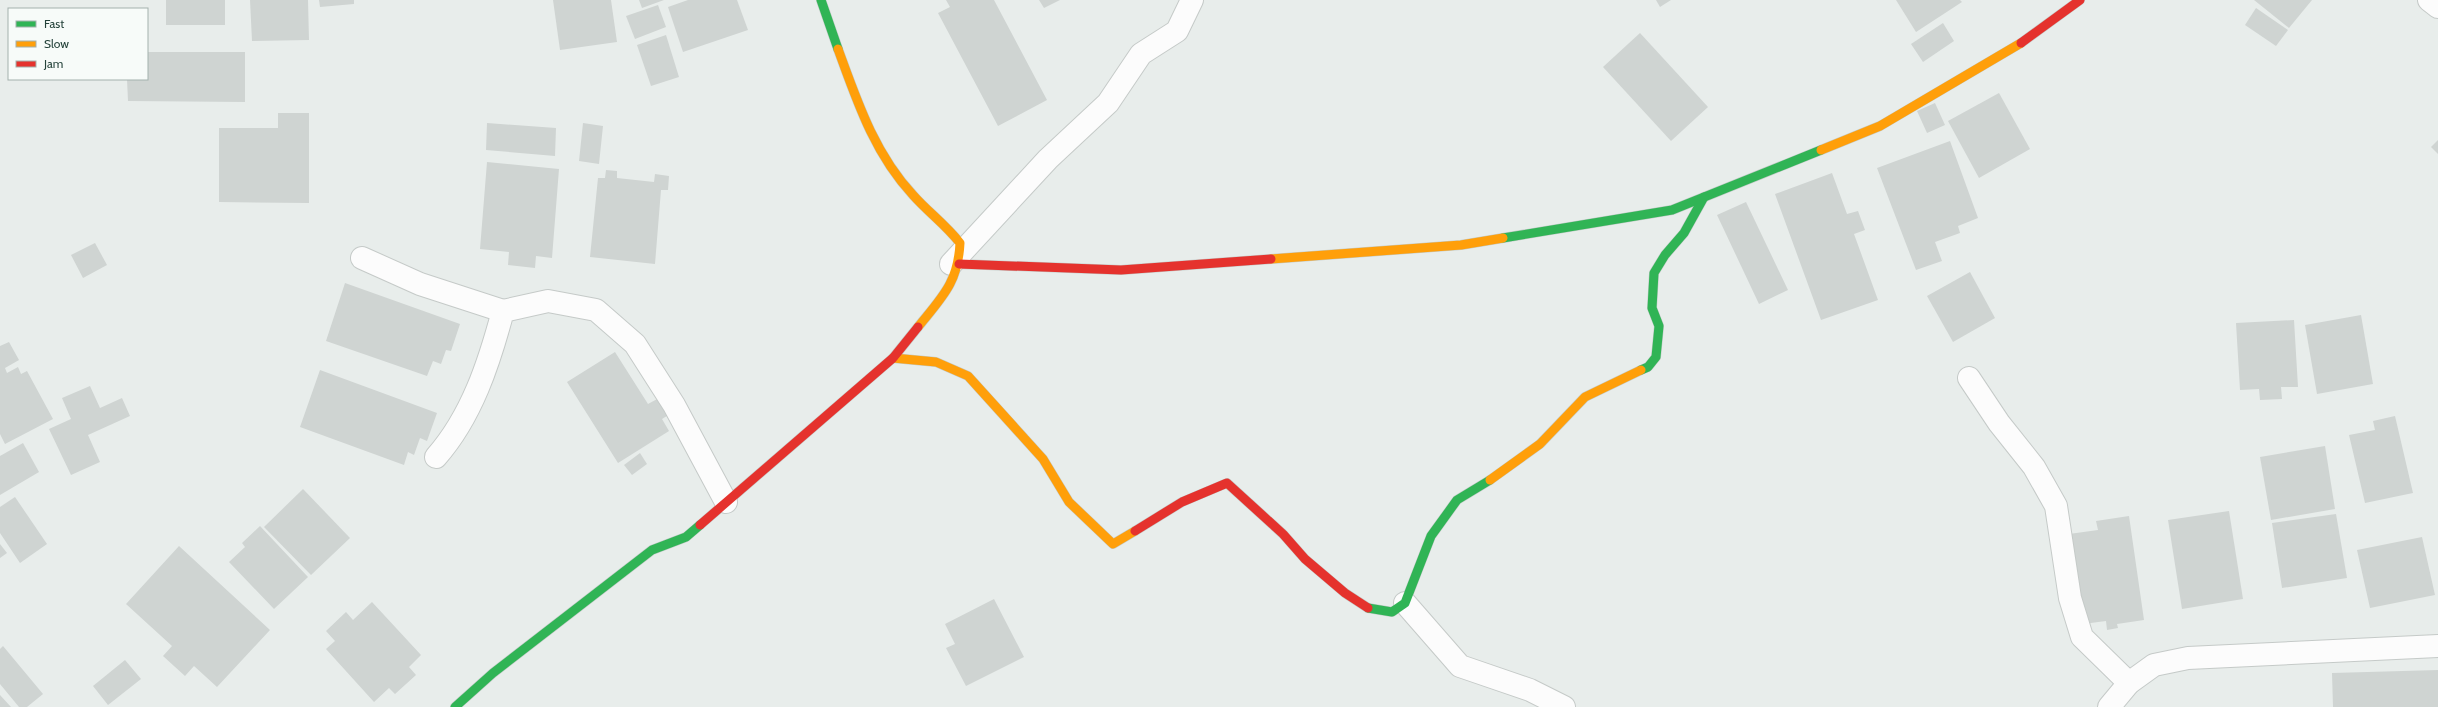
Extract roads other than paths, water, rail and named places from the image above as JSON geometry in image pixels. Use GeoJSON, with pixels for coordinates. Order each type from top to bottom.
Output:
{"type":"FeatureCollection","features":[{"type":"Feature","properties":{"kind":"street"},"geometry":{"type":"LineString","coordinates":[[787,448],[840,411],[882,372],[948,289],[959,264],[960,242],[946,225],[913,196],[888,164],[863,119],[822,0]]}},
{"type":"Feature","properties":{"kind":"street"},"geometry":{"type":"LineString","coordinates":[[455,707],[493,673],[652,550],[686,537],[893,358],[936,298],[952,262],[1048,159],[1108,103],[1141,54],[1177,31],[1192,0]]}},
{"type":"Feature","properties":{"kind":"street"},"geometry":{"type":"LineString","coordinates":[[959,264],[1121,270],[1462,245],[1672,210],[1880,126],[2033,36],[2080,0]]}},
{"type":"Feature","properties":{"kind":"street"},"geometry":{"type":"LineString","coordinates":[[2429,0],[2438,7]]}},
{"type":"Feature","properties":{"kind":"street"},"geometry":{"type":"LineString","coordinates":[[893,358],[936,362],[968,376],[1043,459],[1069,502],[1113,544],[1175,506],[1208,488],[1227,484],[1278,529],[1304,559],[1345,593],[1372,610],[1392,612],[1405,603],[1430,536],[1457,500],[1499,475],[1540,444],[1584,397],[1648,367],[1656,357],[1659,326],[1652,308],[1654,273],[1664,255],[1684,233],[1704,197]]}},
{"type":"Feature","properties":{"kind":"street"},"geometry":{"type":"LineString","coordinates":[[362,258],[420,284],[503,311],[548,300],[596,310],[635,344],[674,404],[726,502]]}},
{"type":"Feature","properties":{"kind":"street"},"geometry":{"type":"LineString","coordinates":[[436,457],[451,439],[480,385],[503,311]]}},
{"type":"Feature","properties":{"kind":"street"},"geometry":{"type":"LineString","coordinates":[[1969,378],[1999,422],[2034,468],[2056,506],[2070,598],[2082,637],[2130,683]]}},
{"type":"Feature","properties":{"kind":"street"},"geometry":{"type":"LineString","coordinates":[[1405,603],[1460,666],[1530,690],[1564,707]]}},
{"type":"Feature","properties":{"kind":"street"},"geometry":{"type":"LineString","coordinates":[[2109,707],[2130,683],[2154,665],[2188,658],[2438,646]]}}]}
